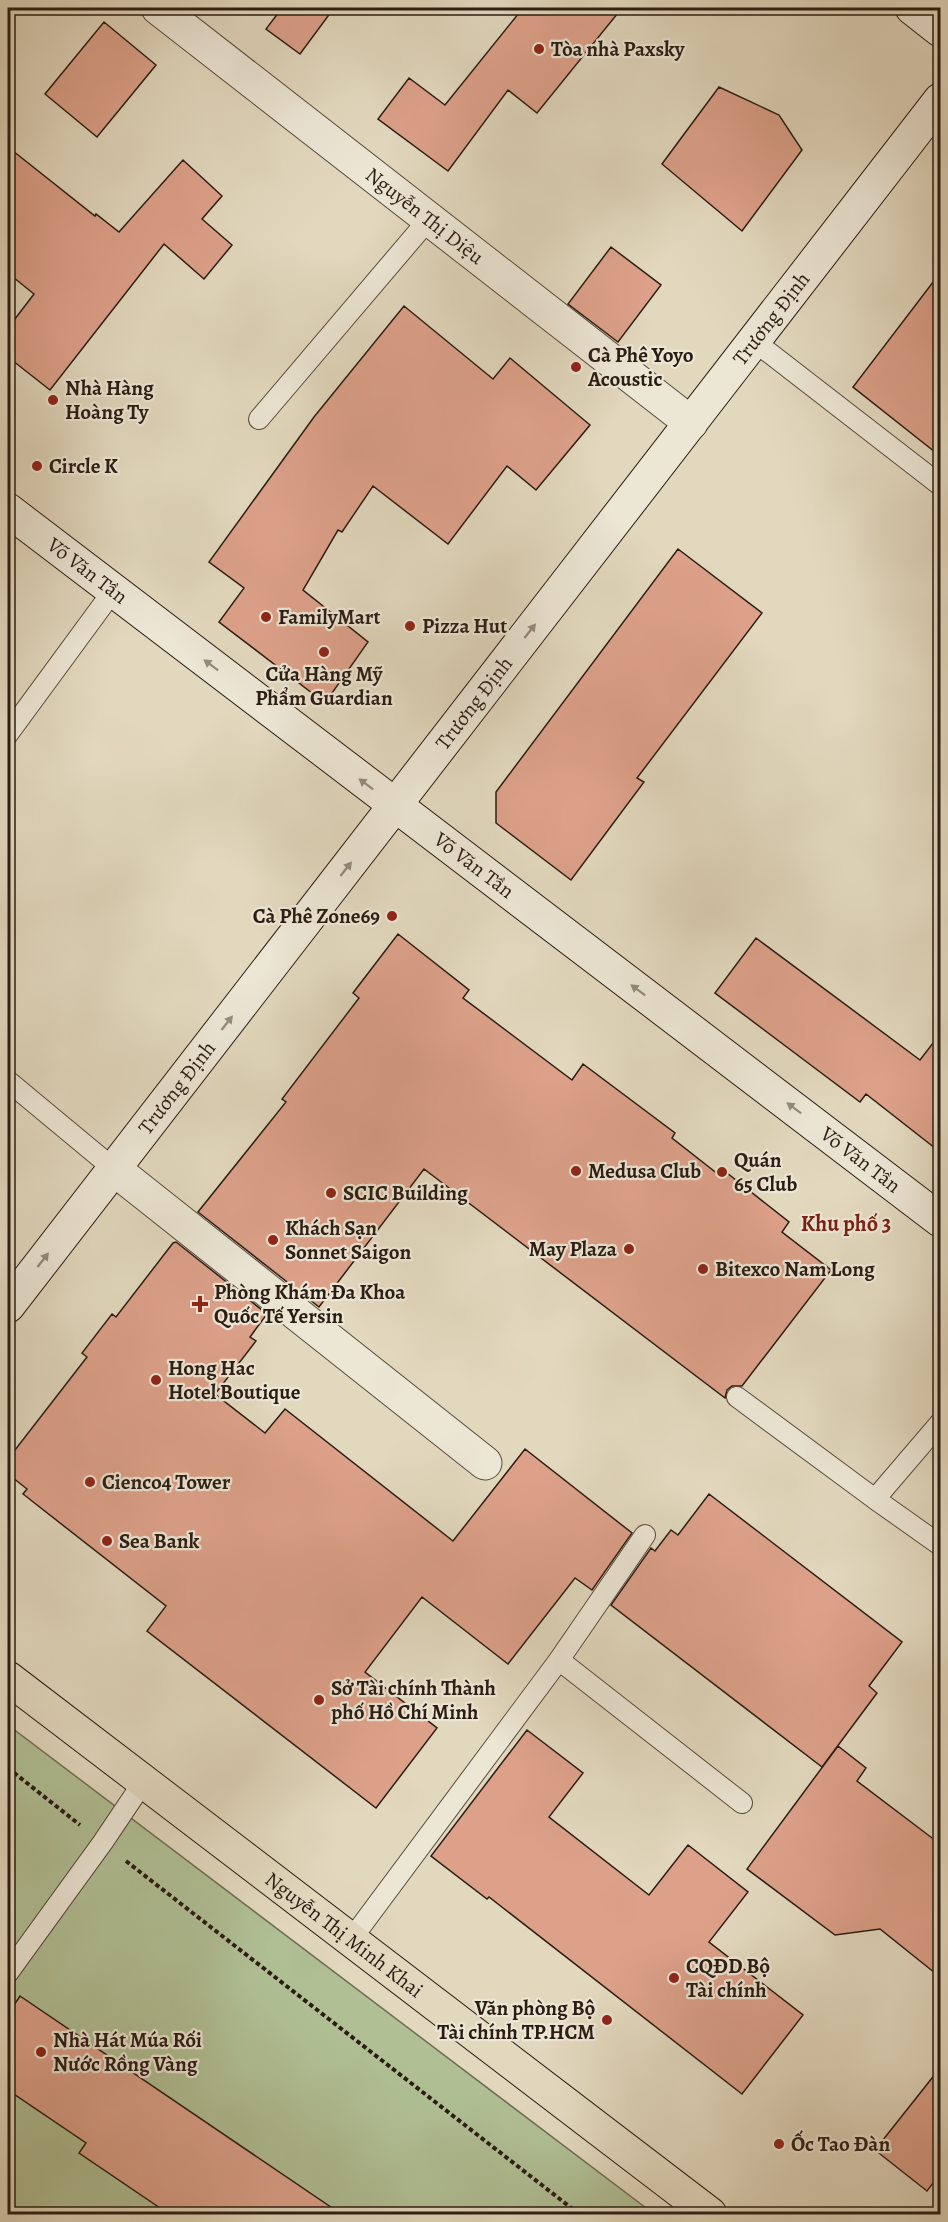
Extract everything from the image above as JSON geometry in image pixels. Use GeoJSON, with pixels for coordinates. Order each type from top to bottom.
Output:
{"type":"FeatureCollection","features":[{"type":"Feature","properties":{"kind":"main road","name":"Nguyễn Thị Minh Khai"},"geometry":{"type":"LineString","coordinates":[[8,1678],[710,2214]]}},
{"type":"Feature","properties":{"kind":"street","name":"Nguyễn Thị Diệu"},"geometry":{"type":"LineString","coordinates":[[158,8],[691,423]]}},
{"type":"Feature","properties":{"kind":"street"},"geometry":{"type":"LineString","coordinates":[[912,8],[940,30]]}},
{"type":"Feature","properties":{"kind":"street","name":"Trương Định"},"geometry":{"type":"LineString","coordinates":[[8,1306],[940,100]]}},
{"type":"Feature","properties":{"kind":"street","name":"Võ Văn Tần"},"geometry":{"type":"LineString","coordinates":[[8,510],[940,1220]]}},
{"type":"Feature","properties":{"kind":"street"},"geometry":{"type":"LineString","coordinates":[[114,1169],[485,1463]]}},
{"type":"Feature","properties":{"kind":"lane"},"geometry":{"type":"LineString","coordinates":[[259,419],[429,219]]}},
{"type":"Feature","properties":{"kind":"lane"},"geometry":{"type":"LineString","coordinates":[[754,341],[940,485]]}},
{"type":"Feature","properties":{"kind":"lane"},"geometry":{"type":"LineString","coordinates":[[8,734],[113,591]]}},
{"type":"Feature","properties":{"kind":"lane"},"geometry":{"type":"LineString","coordinates":[[8,1081],[114,1169]]}},
{"type":"Feature","properties":{"kind":"lane"},"geometry":{"type":"LineString","coordinates":[[737,1397],[940,1545]]}},
{"type":"Feature","properties":{"kind":"lane"},"geometry":{"type":"LineString","coordinates":[[875,1499],[940,1423]]}},
{"type":"Feature","properties":{"kind":"lane"},"geometry":{"type":"LineString","coordinates":[[350,1941],[558,1660],[645,1535]]}},
{"type":"Feature","properties":{"kind":"lane"},"geometry":{"type":"LineString","coordinates":[[558,1660],[742,1803]]}},
{"type":"Feature","properties":{"kind":"lane"},"geometry":{"type":"LineString","coordinates":[[8,1973],[103,1842],[144,1781]]}},
{"type":"Feature","properties":{"kind":"path"},"geometry":{"type":"LineString","coordinates":[[8,1768],[579,2214]]}},
{"type":"Feature","properties":{"kind":"green space"},"geometry":{"type":"Polygon","coordinates":[[[8,1725],[654,2214],[8,2214],[8,1725]]]}},
{"type":"Feature","properties":{"kind":"building"},"geometry":{"type":"Polygon","coordinates":[[[282,8],[334,8],[300,54],[266,29],[282,8]]]}},
{"type":"Feature","properties":{"kind":"building"},"geometry":{"type":"Polygon","coordinates":[[[523,8],[622,8],[537,113],[508,90],[448,171],[378,119],[409,78],[445,105],[523,8]]]}},
{"type":"Feature","properties":{"kind":"building"},"geometry":{"type":"Polygon","coordinates":[[[104,22],[156,65],[97,137],[45,94],[104,22]]]}},
{"type":"Feature","properties":{"kind":"building"},"geometry":{"type":"Polygon","coordinates":[[[719,87],[779,115],[802,150],[742,231],[662,164],[719,87]]]}},
{"type":"Feature","properties":{"kind":"building"},"geometry":{"type":"Polygon","coordinates":[[[8,147],[95,216],[96,214],[119,232],[183,160],[222,196],[202,219],[232,245],[204,279],[164,244],[50,390],[8,357],[8,328],[34,294],[8,273],[8,147]]]}},
{"type":"Feature","properties":{"kind":"building"},"geometry":{"type":"Polygon","coordinates":[[[611,247],[661,285],[618,342],[568,304],[611,247]]]}},
{"type":"Feature","properties":{"kind":"building"},"geometry":{"type":"Polygon","coordinates":[[[940,273],[940,456],[853,387],[940,273]]]}},
{"type":"Feature","properties":{"kind":"building"},"geometry":{"type":"Polygon","coordinates":[[[404,306],[493,379],[510,358],[590,425],[536,490],[507,466],[448,544],[373,486],[342,532],[338,530],[303,590],[368,642],[325,703],[219,622],[244,588],[209,562],[314,417],[404,306]]]}},
{"type":"Feature","properties":{"kind":"building"},"geometry":{"type":"Polygon","coordinates":[[[678,549],[762,613],[637,778],[644,782],[571,880],[496,823],[496,792],[678,549]]]}},
{"type":"Feature","properties":{"kind":"building"},"geometry":{"type":"Polygon","coordinates":[[[398,934],[469,990],[463,998],[572,1080],[583,1064],[675,1133],[672,1138],[723,1178],[727,1173],[789,1222],[782,1232],[831,1270],[742,1386],[732,1386],[727,1390],[725,1398],[424,1169],[319,1307],[198,1212],[286,1102],[282,1099],[359,998],[353,993],[398,934]]]}},
{"type":"Feature","properties":{"kind":"building"},"geometry":{"type":"Polygon","coordinates":[[[756,938],[920,1060],[940,1034],[940,1152],[866,1094],[860,1102],[715,993],[756,938]]]}},
{"type":"Feature","properties":{"kind":"building"},"geometry":{"type":"Polygon","coordinates":[[[176,1242],[267,1314],[250,1337],[256,1341],[215,1394],[265,1433],[285,1409],[453,1541],[525,1449],[632,1533],[592,1590],[575,1578],[508,1664],[422,1597],[365,1672],[437,1728],[376,1808],[147,1631],[166,1606],[23,1494],[27,1489],[8,1474],[8,1459],[87,1357],[82,1353],[112,1314],[116,1317],[176,1242]]]}},
{"type":"Feature","properties":{"kind":"building"},"geometry":{"type":"Polygon","coordinates":[[[709,1494],[902,1642],[869,1686],[877,1693],[822,1767],[611,1605],[651,1548],[655,1551],[671,1530],[678,1535],[709,1494]]]}},
{"type":"Feature","properties":{"kind":"building","name":"CQĐD Bộ Tài chính"},"geometry":{"type":"Polygon","coordinates":[[[527,1730],[583,1773],[549,1817],[649,1895],[688,1845],[748,1892],[709,1942],[803,2015],[742,2094],[489,1897],[487,1899],[431,1856],[527,1730]]]}},
{"type":"Feature","properties":{"kind":"building"},"geometry":{"type":"Polygon","coordinates":[[[838,1746],[866,1768],[857,1781],[940,1844],[940,1977],[880,1929],[835,1935],[747,1869],[838,1746]]]}},
{"type":"Feature","properties":{"kind":"building"},"geometry":{"type":"Polygon","coordinates":[[[20,1996],[341,2214],[169,2214],[79,2153],[86,2143],[8,2090],[8,2014],[20,1996]]]}},
{"type":"Feature","properties":{"kind":"building"},"geometry":{"type":"Polygon","coordinates":[[[940,2068],[940,2174],[927,2191],[875,2150],[940,2068]]]}},
{"type":"Feature","properties":{"kind":"place","name":"Tòa nhà Paxsky"},"geometry":{"type":"Point","coordinates":[539,49]}},
{"type":"Feature","properties":{"kind":"place","name":"Cà Phê Yoyo Acoustic"},"geometry":{"type":"Point","coordinates":[576,367]}},
{"type":"Feature","properties":{"kind":"place","name":"Nhà Hàng Hoàng Ty"},"geometry":{"type":"Point","coordinates":[53,400]}},
{"type":"Feature","properties":{"kind":"place","name":"Circle K"},"geometry":{"type":"Point","coordinates":[37,466]}},
{"type":"Feature","properties":{"kind":"place","name":"FamilyMart"},"geometry":{"type":"Point","coordinates":[266,617]}},
{"type":"Feature","properties":{"kind":"place","name":"Pizza Hut"},"geometry":{"type":"Point","coordinates":[410,626]}},
{"type":"Feature","properties":{"kind":"place","name":"Cửa Hàng Mỹ Phẩm Guardian"},"geometry":{"type":"Point","coordinates":[324,652]}},
{"type":"Feature","properties":{"kind":"place","name":"Cà Phê Zone69"},"geometry":{"type":"Point","coordinates":[392,916]}},
{"type":"Feature","properties":{"kind":"place","name":"Medusa Club"},"geometry":{"type":"Point","coordinates":[576,1171]}},
{"type":"Feature","properties":{"kind":"place","name":"Quán 65 Club"},"geometry":{"type":"Point","coordinates":[722,1172]}},
{"type":"Feature","properties":{"kind":"place","name":"SCIC Building"},"geometry":{"type":"Point","coordinates":[331,1193]}},
{"type":"Feature","properties":{"kind":"place","name":"Khách Sạn Sonnet Saigon"},"geometry":{"type":"Point","coordinates":[273,1240]}},
{"type":"Feature","properties":{"kind":"place","name":"May Plaza"},"geometry":{"type":"Point","coordinates":[629,1249]}},
{"type":"Feature","properties":{"kind":"place","name":"Bitexco Nam Long"},"geometry":{"type":"Point","coordinates":[703,1269]}},
{"type":"Feature","properties":{"kind":"place","name":"Phòng Khám Đa Khoa Quốc Tế Yersin"},"geometry":{"type":"Point","coordinates":[200,1304]}},
{"type":"Feature","properties":{"kind":"place","name":"Hong Hac Hotel Boutique"},"geometry":{"type":"Point","coordinates":[156,1380]}},
{"type":"Feature","properties":{"kind":"place","name":"Cienco4 Tower"},"geometry":{"type":"Point","coordinates":[90,1482]}},
{"type":"Feature","properties":{"kind":"place","name":"Sea Bank"},"geometry":{"type":"Point","coordinates":[107,1541]}},
{"type":"Feature","properties":{"kind":"place","name":"Sở Tài chính Thành phố Hồ Chí Minh"},"geometry":{"type":"Point","coordinates":[319,1700]}},
{"type":"Feature","properties":{"kind":"place","name":"CQĐD Bộ Tài chính"},"geometry":{"type":"Point","coordinates":[674,1978]}},
{"type":"Feature","properties":{"kind":"place","name":"Văn phòng Bộ Tài chính TP.HCM"},"geometry":{"type":"Point","coordinates":[607,2020]}},
{"type":"Feature","properties":{"kind":"place","name":"Nhà Hát Múa Rối Nước Rồng Vàng"},"geometry":{"type":"Point","coordinates":[41,2052]}},
{"type":"Feature","properties":{"kind":"place","name":"Ốc Tao Đàn"},"geometry":{"type":"Point","coordinates":[779,2144]}},
{"type":"Feature","properties":{"kind":"district","name":"Khu phố 3"},"geometry":{"type":"Point","coordinates":[846,1223]}}]}
